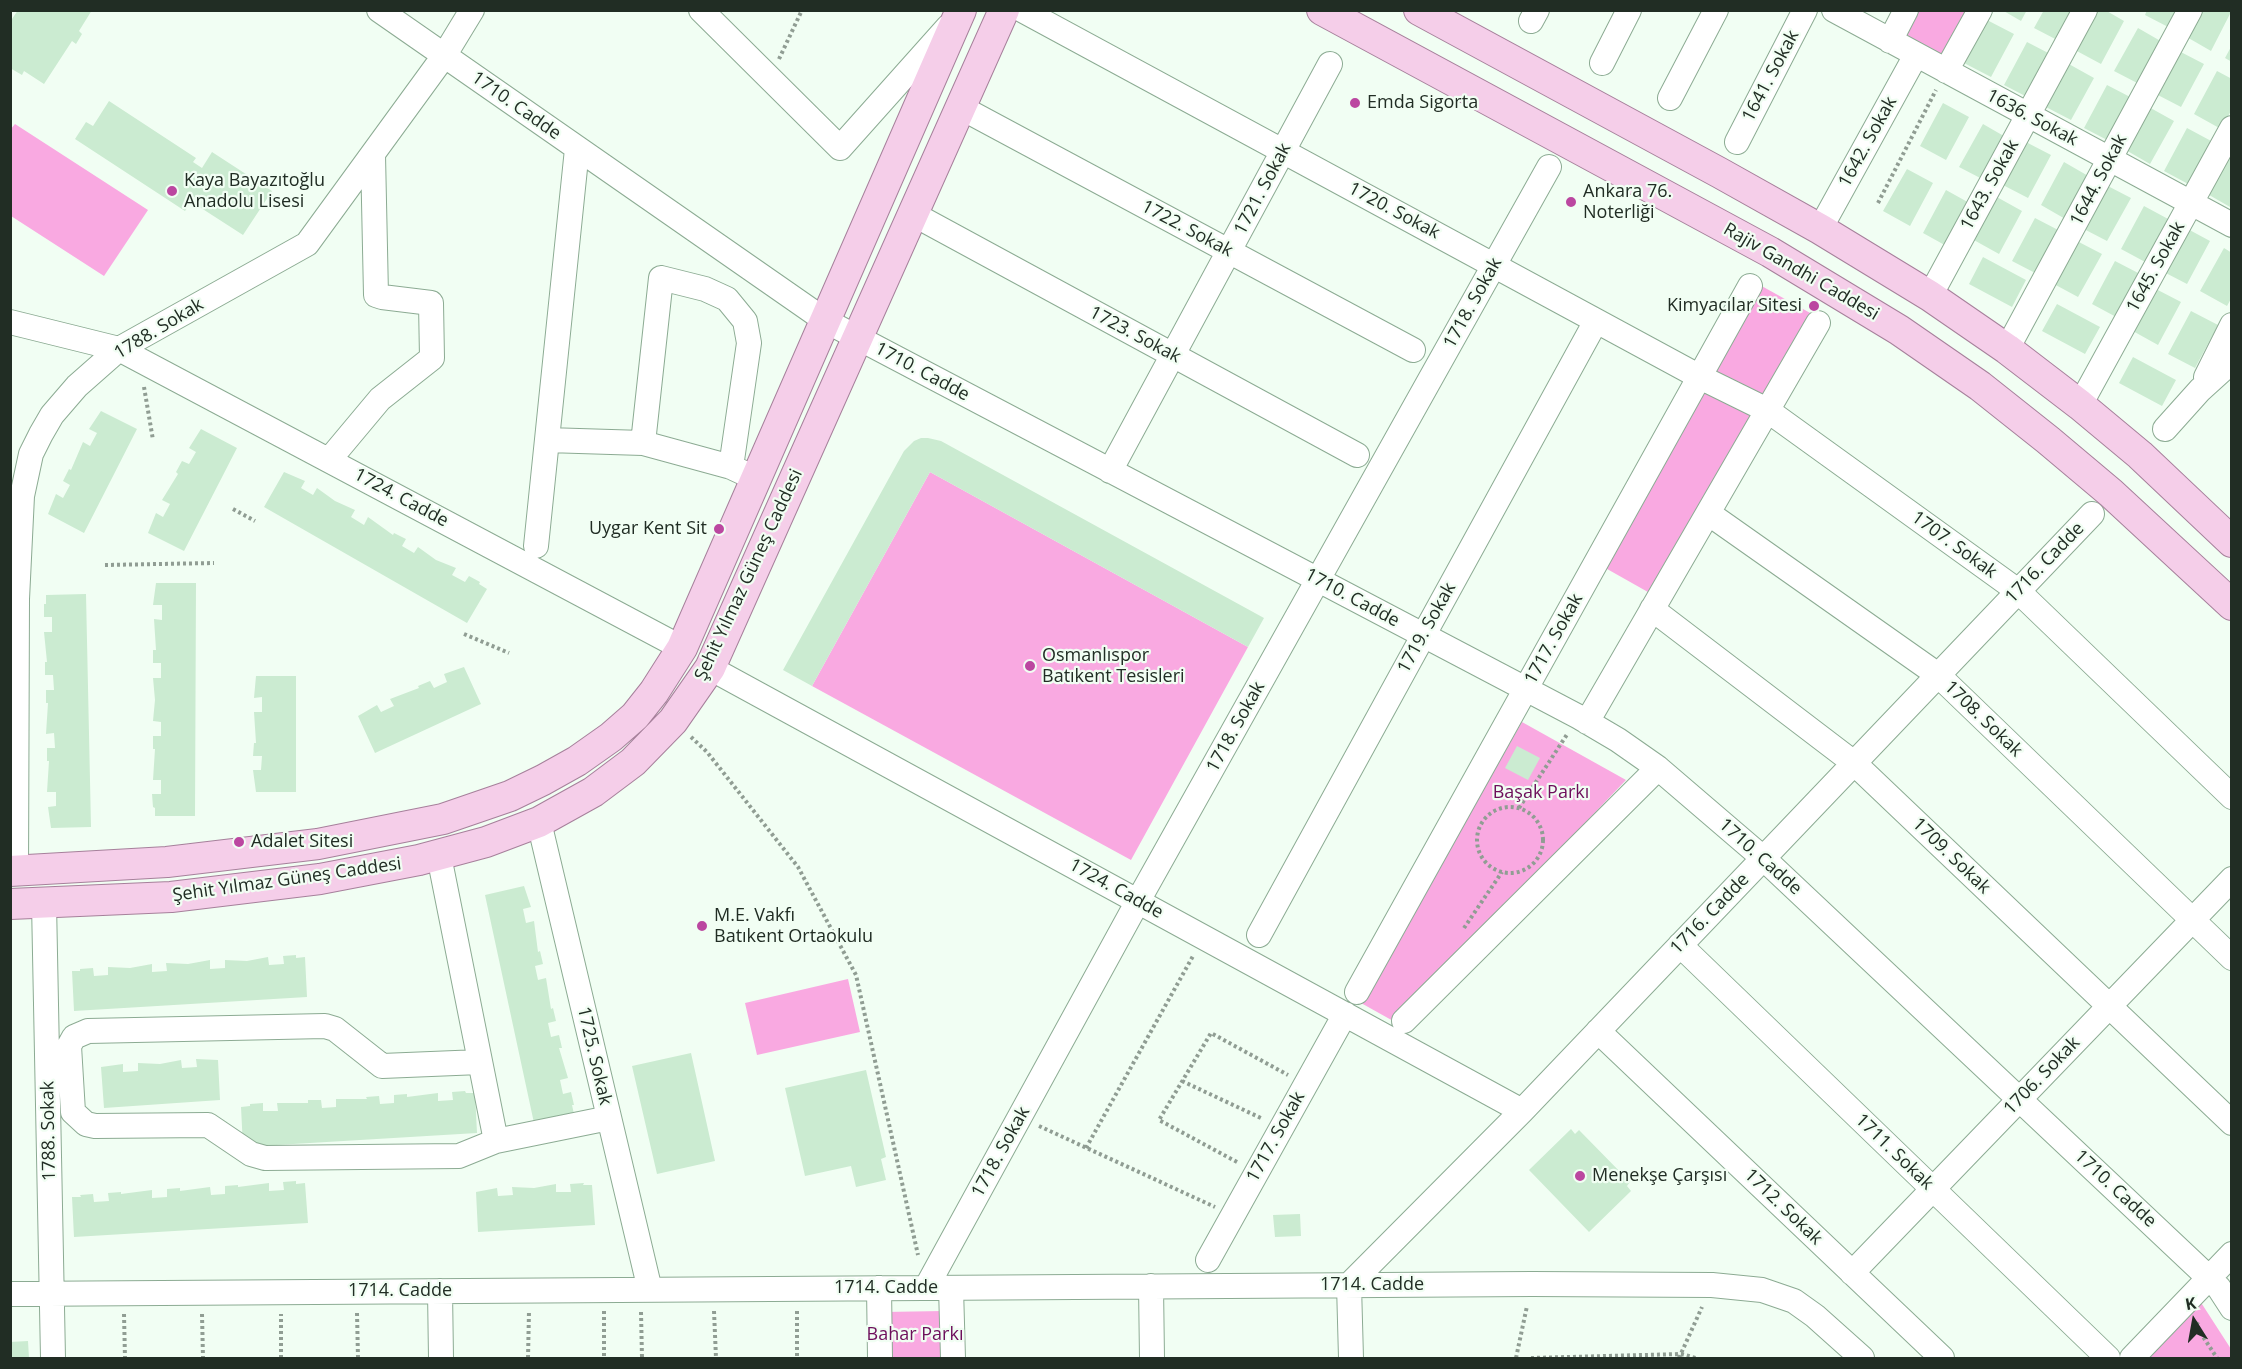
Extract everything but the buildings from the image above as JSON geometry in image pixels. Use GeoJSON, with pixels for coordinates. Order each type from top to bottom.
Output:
{"type":"FeatureCollection","features":[{"type":"Feature","properties":{"kind":"main road","name":"Şehit Yılmaz Güneş Caddesi"},"geometry":{"type":"LineString","coordinates":[[10,904],[182,896],[320,879],[439,856],[486,842],[539,822],[571,806],[633,762],[673,721],[710,668],[1004,10]]}},
{"type":"Feature","properties":{"kind":"main road","name":"Rajiv Gandhi Caddesi"},"geometry":{"type":"LineString","coordinates":[[1322,10],[1770,252],[1899,330],[1980,386],[2048,440],[2111,493],[2232,605]]}},
{"type":"Feature","properties":{"kind":"main road"},"geometry":{"type":"LineString","coordinates":[[1419,10],[1720,172],[1930,296],[2007,349],[2080,405],[2140,456],[2232,542]]}},
{"type":"Feature","properties":{"kind":"main road","name":"Şehit Yılmaz Güneş Caddesi"},"geometry":{"type":"LineString","coordinates":[[13,871],[167,862],[318,844],[402,828],[477,808],[510,796],[577,761],[611,737],[635,716],[654,692],[682,648],[744,473],[826,321],[960,12]]}},
{"type":"Feature","properties":{"kind":"street","name":"1710. Cadde"},"geometry":{"type":"LineString","coordinates":[[378,10],[826,321],[1526,689],[1618,740],[1658,768],[1763,858],[2223,1288]]}},
{"type":"Feature","properties":{"kind":"street","name":"1788. Sokak"},"geometry":{"type":"LineString","coordinates":[[13,871],[14,598],[22,496],[31,454],[52,415],[77,386],[307,244],[444,56],[472,10]]}},
{"type":"Feature","properties":{"kind":"street"},"geometry":{"type":"LineString","coordinates":[[701,10],[840,148],[960,12]]}},
{"type":"Feature","properties":{"kind":"street","name":"1720. Sokak"},"geometry":{"type":"LineString","coordinates":[[1023,10],[1596,321],[1767,411]]}},
{"type":"Feature","properties":{"kind":"street"},"geometry":{"type":"LineString","coordinates":[[1602,63],[1629,10]]}},
{"type":"Feature","properties":{"kind":"street"},"geometry":{"type":"LineString","coordinates":[[1670,98],[1716,10]]}},
{"type":"Feature","properties":{"kind":"street","name":"1641. Sokak"},"geometry":{"type":"LineString","coordinates":[[1737,142],[1805,10]]}},
{"type":"Feature","properties":{"kind":"street","name":"1636. Sokak"},"geometry":{"type":"LineString","coordinates":[[1834,10],[2232,225]]}},
{"type":"Feature","properties":{"kind":"street"},"geometry":{"type":"LineString","coordinates":[[1890,41],[1906,10]]}},
{"type":"Feature","properties":{"kind":"street"},"geometry":{"type":"LineString","coordinates":[[1946,71],[1980,10]]}},
{"type":"Feature","properties":{"kind":"street","name":"1643. Sokak"},"geometry":{"type":"LineString","coordinates":[[1930,296],[2085,10]]}},
{"type":"Feature","properties":{"kind":"street","name":"1644. Sokak"},"geometry":{"type":"LineString","coordinates":[[2007,349],[2190,10]]}},
{"type":"Feature","properties":{"kind":"street","name":"1642. Sokak"},"geometry":{"type":"LineString","coordinates":[[1820,229],[1916,55]]}},
{"type":"Feature","properties":{"kind":"street","name":"1721. Sokak"},"geometry":{"type":"LineString","coordinates":[[1110,471],[1330,64]]}},
{"type":"Feature","properties":{"kind":"street","name":"1722. Sokak"},"geometry":{"type":"LineString","coordinates":[[960,108],[1413,351]]}},
{"type":"Feature","properties":{"kind":"street","name":"1645. Sokak"},"geometry":{"type":"LineString","coordinates":[[2080,405],[2232,128]]}},
{"type":"Feature","properties":{"kind":"street"},"geometry":{"type":"LineString","coordinates":[[536,546],[577,148]]}},
{"type":"Feature","properties":{"kind":"street"},"geometry":{"type":"LineString","coordinates":[[329,460],[380,399],[432,357],[431,303],[376,295],[373,155]]}},
{"type":"Feature","properties":{"kind":"street","name":"1718. Sokak"},"geometry":{"type":"LineString","coordinates":[[926,1288],[1138,901],[1549,167]]}},
{"type":"Feature","properties":{"kind":"street","name":"1723. Sokak"},"geometry":{"type":"LineString","coordinates":[[913,214],[1357,455]]}},
{"type":"Feature","properties":{"kind":"street"},"geometry":{"type":"LineString","coordinates":[[547,440],[643,443],[744,473],[749,343],[745,321],[727,299],[705,289],[661,278],[643,443]]}},
{"type":"Feature","properties":{"kind":"street","name":"1717. Sokak"},"geometry":{"type":"LineString","coordinates":[[1357,992],[1750,286]]}},
{"type":"Feature","properties":{"kind":"street","name":"1719. Sokak"},"geometry":{"type":"LineString","coordinates":[[1259,935],[1596,321]]}},
{"type":"Feature","properties":{"kind":"street","name":"1724. Cadde"},"geometry":{"type":"LineString","coordinates":[[10,322],[130,354],[682,648]]}},
{"type":"Feature","properties":{"kind":"street"},"geometry":{"type":"LineString","coordinates":[[1583,720],[1652,609],[1818,323]]}},
{"type":"Feature","properties":{"kind":"street"},"geometry":{"type":"LineString","coordinates":[[2200,390],[2232,325]]}},
{"type":"Feature","properties":{"kind":"street"},"geometry":{"type":"LineString","coordinates":[[2165,429],[2200,390],[2232,361]]}},
{"type":"Feature","properties":{"kind":"street","name":"1707. Sokak"},"geometry":{"type":"LineString","coordinates":[[1767,411],[2018,591],[2232,797]]}},
{"type":"Feature","properties":{"kind":"street","name":"1708. Sokak"},"geometry":{"type":"LineString","coordinates":[[1708,513],[1938,675],[2232,958]]}},
{"type":"Feature","properties":{"kind":"street","name":"1716. Cadde"},"geometry":{"type":"LineString","coordinates":[[1349,1285],[1522,1111],[2092,514]]}},
{"type":"Feature","properties":{"kind":"street","name":"1709. Sokak"},"geometry":{"type":"LineString","coordinates":[[1652,609],[1854,763],[2232,1123]]}},
{"type":"Feature","properties":{"kind":"street","name":"1724. Cadde"},"geometry":{"type":"LineString","coordinates":[[710,668],[1522,1111]]}},
{"type":"Feature","properties":{"kind":"street"},"geometry":{"type":"LineString","coordinates":[[1404,1021],[1658,768]]}},
{"type":"Feature","properties":{"kind":"street","name":"1725. Sokak"},"geometry":{"type":"LineString","coordinates":[[539,822],[609,1118],[645,1290]]}},
{"type":"Feature","properties":{"kind":"street"},"geometry":{"type":"LineString","coordinates":[[439,856],[496,1141]]}},
{"type":"Feature","properties":{"kind":"street","name":"1706. Sokak"},"geometry":{"type":"LineString","coordinates":[[1852,1273],[2232,879]]}},
{"type":"Feature","properties":{"kind":"street","name":"1788. Sokak"},"geometry":{"type":"LineString","coordinates":[[44,903],[53,1359]]}},
{"type":"Feature","properties":{"kind":"street","name":"1711. Sokak"},"geometry":{"type":"LineString","coordinates":[[1680,945],[2108,1359]]}},
{"type":"Feature","properties":{"kind":"street","name":"1717. Sokak"},"geometry":{"type":"LineString","coordinates":[[1208,1260],[1345,1014]]}},
{"type":"Feature","properties":{"kind":"street"},"geometry":{"type":"LineString","coordinates":[[480,1062],[388,1068],[382,1066],[335,1029],[325,1026],[88,1031],[74,1037],[69,1046],[73,1112],[86,1124],[95,1126],[208,1125],[251,1154],[265,1158],[459,1156],[496,1141],[609,1118]]}},
{"type":"Feature","properties":{"kind":"street","name":"1712. Sokak"},"geometry":{"type":"LineString","coordinates":[[1598,1031],[1942,1359]]}},
{"type":"Feature","properties":{"kind":"street"},"geometry":{"type":"LineString","coordinates":[[2132,1359],[2223,1288],[2232,1254]]}},
{"type":"Feature","properties":{"kind":"street"},"geometry":{"type":"LineString","coordinates":[[1349,1285],[1351,1359]]}},
{"type":"Feature","properties":{"kind":"street","name":"1714. Cadde"},"geometry":{"type":"LineString","coordinates":[[10,1294],[1151,1286],[1712,1285],[1761,1290],[1779,1295],[1805,1308],[1862,1359]]}},
{"type":"Feature","properties":{"kind":"street"},"geometry":{"type":"LineString","coordinates":[[1151,1286],[1152,1359]]}},
{"type":"Feature","properties":{"kind":"street"},"geometry":{"type":"LineString","coordinates":[[879,1288],[880,1359]]}},
{"type":"Feature","properties":{"kind":"street"},"geometry":{"type":"LineString","coordinates":[[951,1288],[953,1359]]}},
{"type":"Feature","properties":{"kind":"street"},"geometry":{"type":"LineString","coordinates":[[441,1291],[441,1359]]}},
{"type":"Feature","properties":{"kind":"path"},"geometry":{"type":"LineString","coordinates":[[770,78],[802,10]]}},
{"type":"Feature","properties":{"kind":"path"},"geometry":{"type":"LineString","coordinates":[[1878,203],[1946,71]]}},
{"type":"Feature","properties":{"kind":"path"},"geometry":{"type":"LineString","coordinates":[[130,354],[153,440]]}},
{"type":"Feature","properties":{"kind":"path"},"geometry":{"type":"LineString","coordinates":[[233,509],[255,521]]}},
{"type":"Feature","properties":{"kind":"path"},"geometry":{"type":"LineString","coordinates":[[105,565],[214,563]]}},
{"type":"Feature","properties":{"kind":"path"},"geometry":{"type":"LineString","coordinates":[[464,634],[508,653]]}},
{"type":"Feature","properties":{"kind":"path"},"geometry":{"type":"LineString","coordinates":[[1519,808],[1583,720]]}},
{"type":"Feature","properties":{"kind":"path"},"geometry":{"type":"LineString","coordinates":[[673,721],[707,752],[798,867],[856,975],[926,1288]]}},
{"type":"Feature","properties":{"kind":"path"},"geometry":{"type":"LineString","coordinates":[[1519,808],[1538,821],[1543,843],[1534,863],[1513,873],[1502,872],[1483,859],[1478,849],[1478,832],[1482,822],[1489,814],[1498,809],[1519,808]]}},
{"type":"Feature","properties":{"kind":"path"},"geometry":{"type":"LineString","coordinates":[[1481,944],[1463,929],[1502,872]]}},
{"type":"Feature","properties":{"kind":"path"},"geometry":{"type":"LineString","coordinates":[[1086,1148],[1204,937]]}},
{"type":"Feature","properties":{"kind":"path"},"geometry":{"type":"LineString","coordinates":[[1256,1173],[1159,1120],[1211,1033],[1306,1084]]}},
{"type":"Feature","properties":{"kind":"path"},"geometry":{"type":"LineString","coordinates":[[1182,1081],[1281,1128]]}},
{"type":"Feature","properties":{"kind":"path"},"geometry":{"type":"LineString","coordinates":[[1020,1117],[1233,1215]]}},
{"type":"Feature","properties":{"kind":"path"},"geometry":{"type":"LineString","coordinates":[[1516,1359],[1532,1284]]}},
{"type":"Feature","properties":{"kind":"path"},"geometry":{"type":"LineString","coordinates":[[1680,1356],[1712,1285]]}},
{"type":"Feature","properties":{"kind":"path"},"geometry":{"type":"LineString","coordinates":[[713,1289],[716,1359]]}},
{"type":"Feature","properties":{"kind":"path"},"geometry":{"type":"LineString","coordinates":[[796,1289],[797,1359]]}},
{"type":"Feature","properties":{"kind":"path"},"geometry":{"type":"LineString","coordinates":[[604,1290],[604,1359]]}},
{"type":"Feature","properties":{"kind":"path"},"geometry":{"type":"LineString","coordinates":[[642,1359],[645,1290]]}},
{"type":"Feature","properties":{"kind":"path"},"geometry":{"type":"LineString","coordinates":[[528,1359],[529,1291]]}},
{"type":"Feature","properties":{"kind":"path"},"geometry":{"type":"LineString","coordinates":[[281,1292],[281,1359]]}},
{"type":"Feature","properties":{"kind":"path"},"geometry":{"type":"LineString","coordinates":[[357,1292],[358,1359]]}},
{"type":"Feature","properties":{"kind":"path"},"geometry":{"type":"LineString","coordinates":[[124,1293],[125,1359]]}},
{"type":"Feature","properties":{"kind":"path"},"geometry":{"type":"LineString","coordinates":[[202,1293],[203,1359]]}},
{"type":"Feature","properties":{"kind":"path"},"geometry":{"type":"LineString","coordinates":[[2199,1317],[2196,1326],[2217,1359]]}},
{"type":"Feature","properties":{"kind":"path"},"geometry":{"type":"LineString","coordinates":[[1531,1359],[1680,1356],[1696,1359]]}},
{"type":"Feature","properties":{"kind":"green space"},"geometry":{"type":"Polygon","coordinates":[[[1913,11],[1974,11],[1945,62],[1899,38],[1913,11]]]}},
{"type":"Feature","properties":{"kind":"green space"},"geometry":{"type":"Polygon","coordinates":[[[15,124],[148,210],[104,276],[11,216],[10,130],[15,124]]]}},
{"type":"Feature","properties":{"kind":"green space"},"geometry":{"type":"Polygon","coordinates":[[[1758,284],[1812,314],[1655,596],[1600,565],[1758,284]]]}},
{"type":"Feature","properties":{"kind":"green space","name":"Osmanlıspor Batıkent Tesisleri"},"geometry":{"type":"Polygon","coordinates":[[[930,472],[1248,647],[1131,860],[812,686],[930,472]]]}},
{"type":"Feature","properties":{"kind":"green space","name":"Başak Parkı"},"geometry":{"type":"Polygon","coordinates":[[[1522,722],[1626,780],[1395,1022],[1361,1003],[1522,722]]]}},
{"type":"Feature","properties":{"kind":"green space"},"geometry":{"type":"Polygon","coordinates":[[[848,979],[860,1032],[757,1055],[745,1003],[848,979]]]}},
{"type":"Feature","properties":{"kind":"green space"},"geometry":{"type":"Polygon","coordinates":[[[2200,1301],[2231,1349],[2231,1358],[2146,1358],[2200,1301]]]}},
{"type":"Feature","properties":{"kind":"green space","name":"Bahar Parkı"},"geometry":{"type":"Polygon","coordinates":[[[943,1311],[945,1358],[886,1358],[884,1312],[943,1311]]]}},
{"type":"Feature","properties":{"kind":"place","name":"Emda Sigorta"},"geometry":{"type":"Point","coordinates":[1355,103]}},
{"type":"Feature","properties":{"kind":"place","name":"Kaya Bayazıtoğlu Anadolu Lisesi"},"geometry":{"type":"Point","coordinates":[172,191]}},
{"type":"Feature","properties":{"kind":"place","name":"Ankara 76. Noterliği"},"geometry":{"type":"Point","coordinates":[1571,202]}},
{"type":"Feature","properties":{"kind":"place","name":"Kimyacılar Sitesi"},"geometry":{"type":"Point","coordinates":[1814,306]}},
{"type":"Feature","properties":{"kind":"place","name":"Uygar Kent Sit"},"geometry":{"type":"Point","coordinates":[719,529]}},
{"type":"Feature","properties":{"kind":"place","name":"Osmanlıspor Batıkent Tesisleri"},"geometry":{"type":"Point","coordinates":[1030,666]}},
{"type":"Feature","properties":{"kind":"place","name":"Adalet Sitesi"},"geometry":{"type":"Point","coordinates":[239,842]}},
{"type":"Feature","properties":{"kind":"place","name":"M.E. Vakfı Batıkent Ortaokulu"},"geometry":{"type":"Point","coordinates":[702,926]}},
{"type":"Feature","properties":{"kind":"place","name":"Menekşe Çarşısı"},"geometry":{"type":"Point","coordinates":[1580,1176]}}]}
